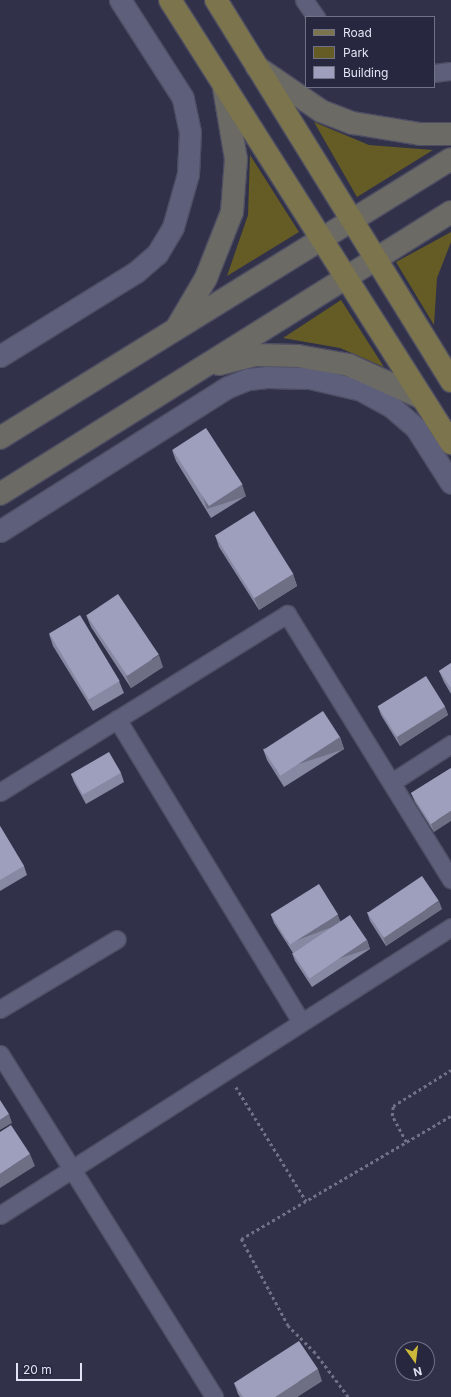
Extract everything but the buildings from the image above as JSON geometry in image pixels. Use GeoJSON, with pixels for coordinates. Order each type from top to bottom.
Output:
{"type":"FeatureCollection","features":[{"type":"Feature","properties":{"kind":"main road"},"geometry":{"type":"LineString","coordinates":[[170,0],[344,278],[451,443]]}},
{"type":"Feature","properties":{"kind":"main road"},"geometry":{"type":"LineString","coordinates":[[216,0],[451,382]]}},
{"type":"Feature","properties":{"kind":"main road"},"geometry":{"type":"LineString","coordinates":[[257,67],[321,111],[352,122],[420,134],[451,134]]}},
{"type":"Feature","properties":{"kind":"main road"},"geometry":{"type":"LineString","coordinates":[[174,332],[206,278],[232,212],[236,159],[224,88]]}},
{"type":"Feature","properties":{"kind":"main road"},"geometry":{"type":"LineString","coordinates":[[0,438],[174,332],[351,220],[451,159]]}},
{"type":"Feature","properties":{"kind":"main road"},"geometry":{"type":"LineString","coordinates":[[0,494],[451,212]]}},
{"type":"Feature","properties":{"kind":"main road"},"geometry":{"type":"LineString","coordinates":[[200,368],[255,355],[298,356],[349,365],[422,398]]}},
{"type":"Feature","properties":{"kind":"street"},"geometry":{"type":"LineString","coordinates":[[0,356],[136,272],[157,254],[173,227],[188,174],[190,132],[183,98],[120,0]]}},
{"type":"Feature","properties":{"kind":"street"},"geometry":{"type":"LineString","coordinates":[[304,0],[315,16]]}},
{"type":"Feature","properties":{"kind":"street"},"geometry":{"type":"LineString","coordinates":[[435,73],[451,72]]}},
{"type":"Feature","properties":{"kind":"street"},"geometry":{"type":"LineString","coordinates":[[0,531],[228,387],[248,379],[267,376],[310,378],[361,390],[393,408],[416,428],[451,483]]}},
{"type":"Feature","properties":{"kind":"street"},"geometry":{"type":"LineString","coordinates":[[0,792],[287,614],[392,782],[451,880]]}},
{"type":"Feature","properties":{"kind":"street"},"geometry":{"type":"LineString","coordinates":[[117,719],[301,1022]]}},
{"type":"Feature","properties":{"kind":"street"},"geometry":{"type":"LineString","coordinates":[[392,782],[451,744]]}},
{"type":"Feature","properties":{"kind":"street"},"geometry":{"type":"LineString","coordinates":[[0,1215],[71,1167],[451,928]]}},
{"type":"Feature","properties":{"kind":"street"},"geometry":{"type":"LineString","coordinates":[[0,1009],[117,939]]}},
{"type":"Feature","properties":{"kind":"street"},"geometry":{"type":"LineString","coordinates":[[0,1054],[214,1397]]}},
{"type":"Feature","properties":{"kind":"path"},"geometry":{"type":"LineString","coordinates":[[226,1070],[306,1201]]}},
{"type":"Feature","properties":{"kind":"path"},"geometry":{"type":"LineString","coordinates":[[406,1142],[392,1116],[393,1106],[451,1070]]}},
{"type":"Feature","properties":{"kind":"path"},"geometry":{"type":"LineString","coordinates":[[348,1397],[315,1353],[288,1326],[241,1239],[451,1116]]}},
{"type":"Feature","properties":{"kind":"green space"},"geometry":{"type":"Polygon","coordinates":[[[314,122],[369,145],[433,150],[357,197],[314,122]]]}},
{"type":"Feature","properties":{"kind":"green space"},"geometry":{"type":"Polygon","coordinates":[[[250,155],[299,232],[227,276],[248,215],[250,155]]]}},
{"type":"Feature","properties":{"kind":"green space"},"geometry":{"type":"Polygon","coordinates":[[[451,232],[451,242],[437,278],[434,325],[396,262],[451,232]]]}},
{"type":"Feature","properties":{"kind":"green space"},"geometry":{"type":"Polygon","coordinates":[[[341,300],[384,367],[340,348],[283,338],[341,300]]]}}]}
